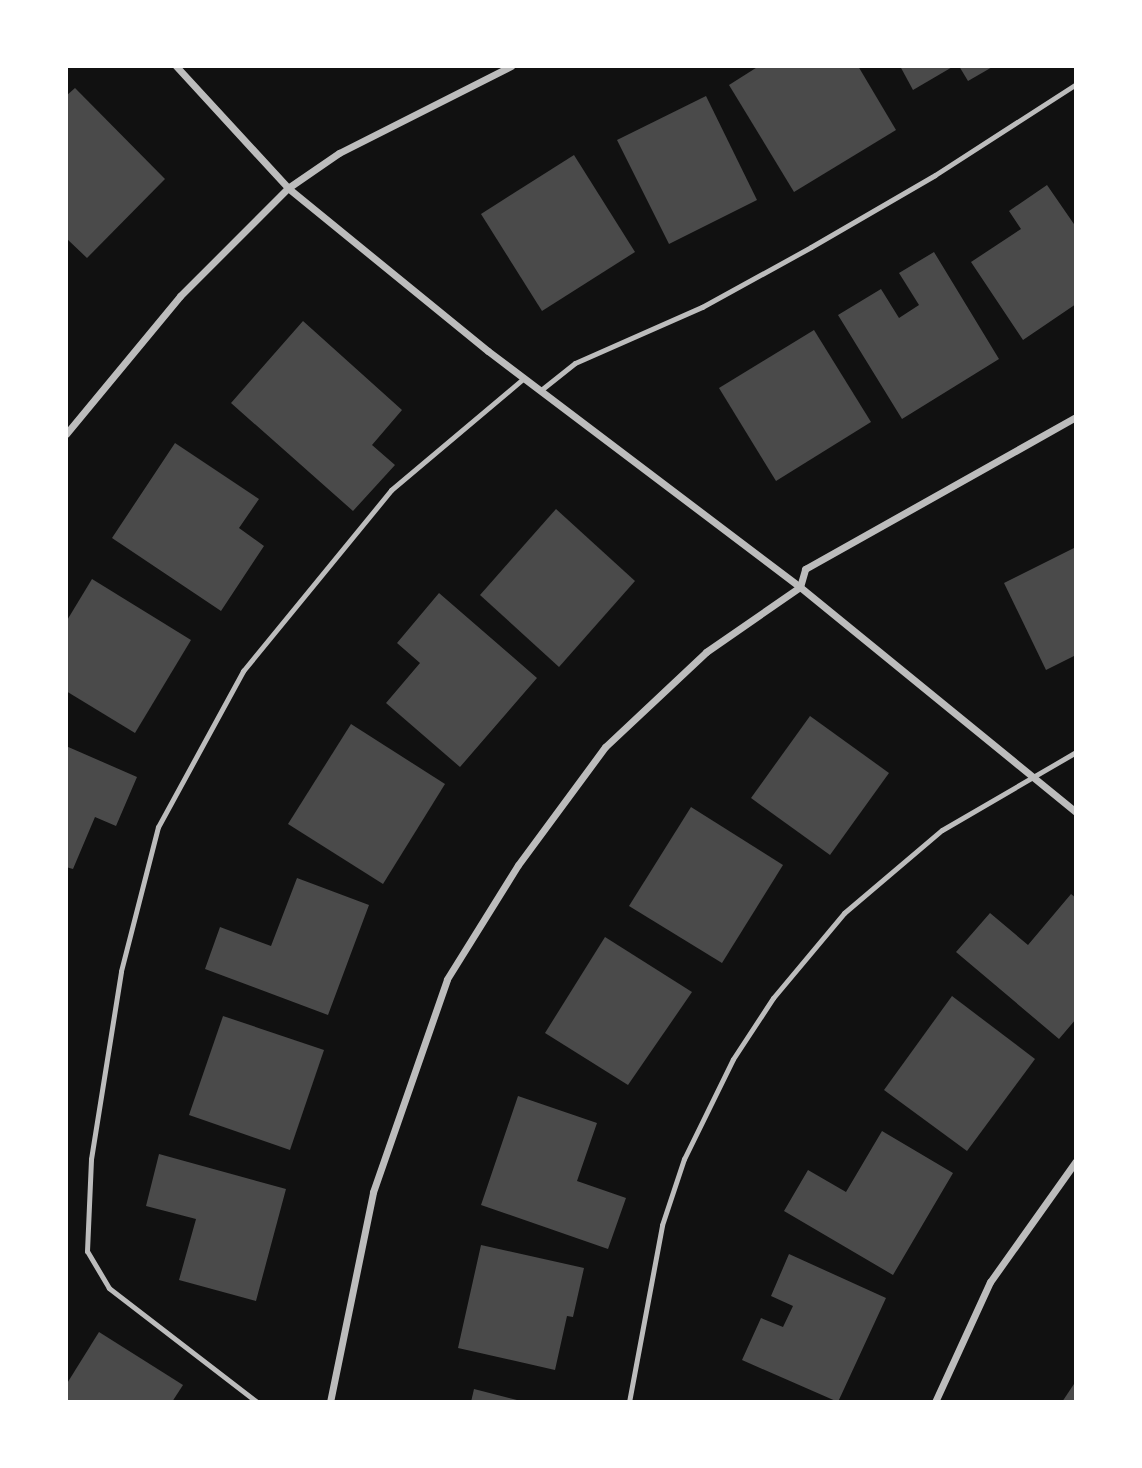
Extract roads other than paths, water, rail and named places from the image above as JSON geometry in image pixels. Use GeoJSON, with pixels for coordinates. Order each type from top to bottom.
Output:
{"type":"FeatureCollection","features":[{"type":"Feature","properties":{"kind":"street"},"geometry":{"type":"LineString","coordinates":[[176,66],[288,188],[524,378],[800,587],[1076,812]]}},
{"type":"Feature","properties":{"kind":"street"},"geometry":{"type":"LineString","coordinates":[[66,433],[180,296],[288,188],[339,153],[511,66]]}},
{"type":"Feature","properties":{"kind":"street"},"geometry":{"type":"LineString","coordinates":[[330,1402],[373,1192],[447,979],[518,865],[605,747],[706,652],[800,587],[805,569],[1076,417]]}},
{"type":"Feature","properties":{"kind":"street"},"geometry":{"type":"LineString","coordinates":[[935,1402],[990,1282],[1076,1161]]}},
{"type":"Feature","properties":{"kind":"lane"},"geometry":{"type":"LineString","coordinates":[[541,390],[575,363],[702,307],[822,241],[935,175],[1076,84]]}},
{"type":"Feature","properties":{"kind":"lane"},"geometry":{"type":"LineString","coordinates":[[257,1402],[109,1288],[87,1251],[91,1159],[121,971],[158,827],[243,671],[391,490],[524,378]]}},
{"type":"Feature","properties":{"kind":"lane"},"geometry":{"type":"LineString","coordinates":[[629,1402],[662,1225],[684,1158],[746,1039],[773,998],[844,914],[942,830],[988,799],[1034,778],[1076,752]]}}]}
